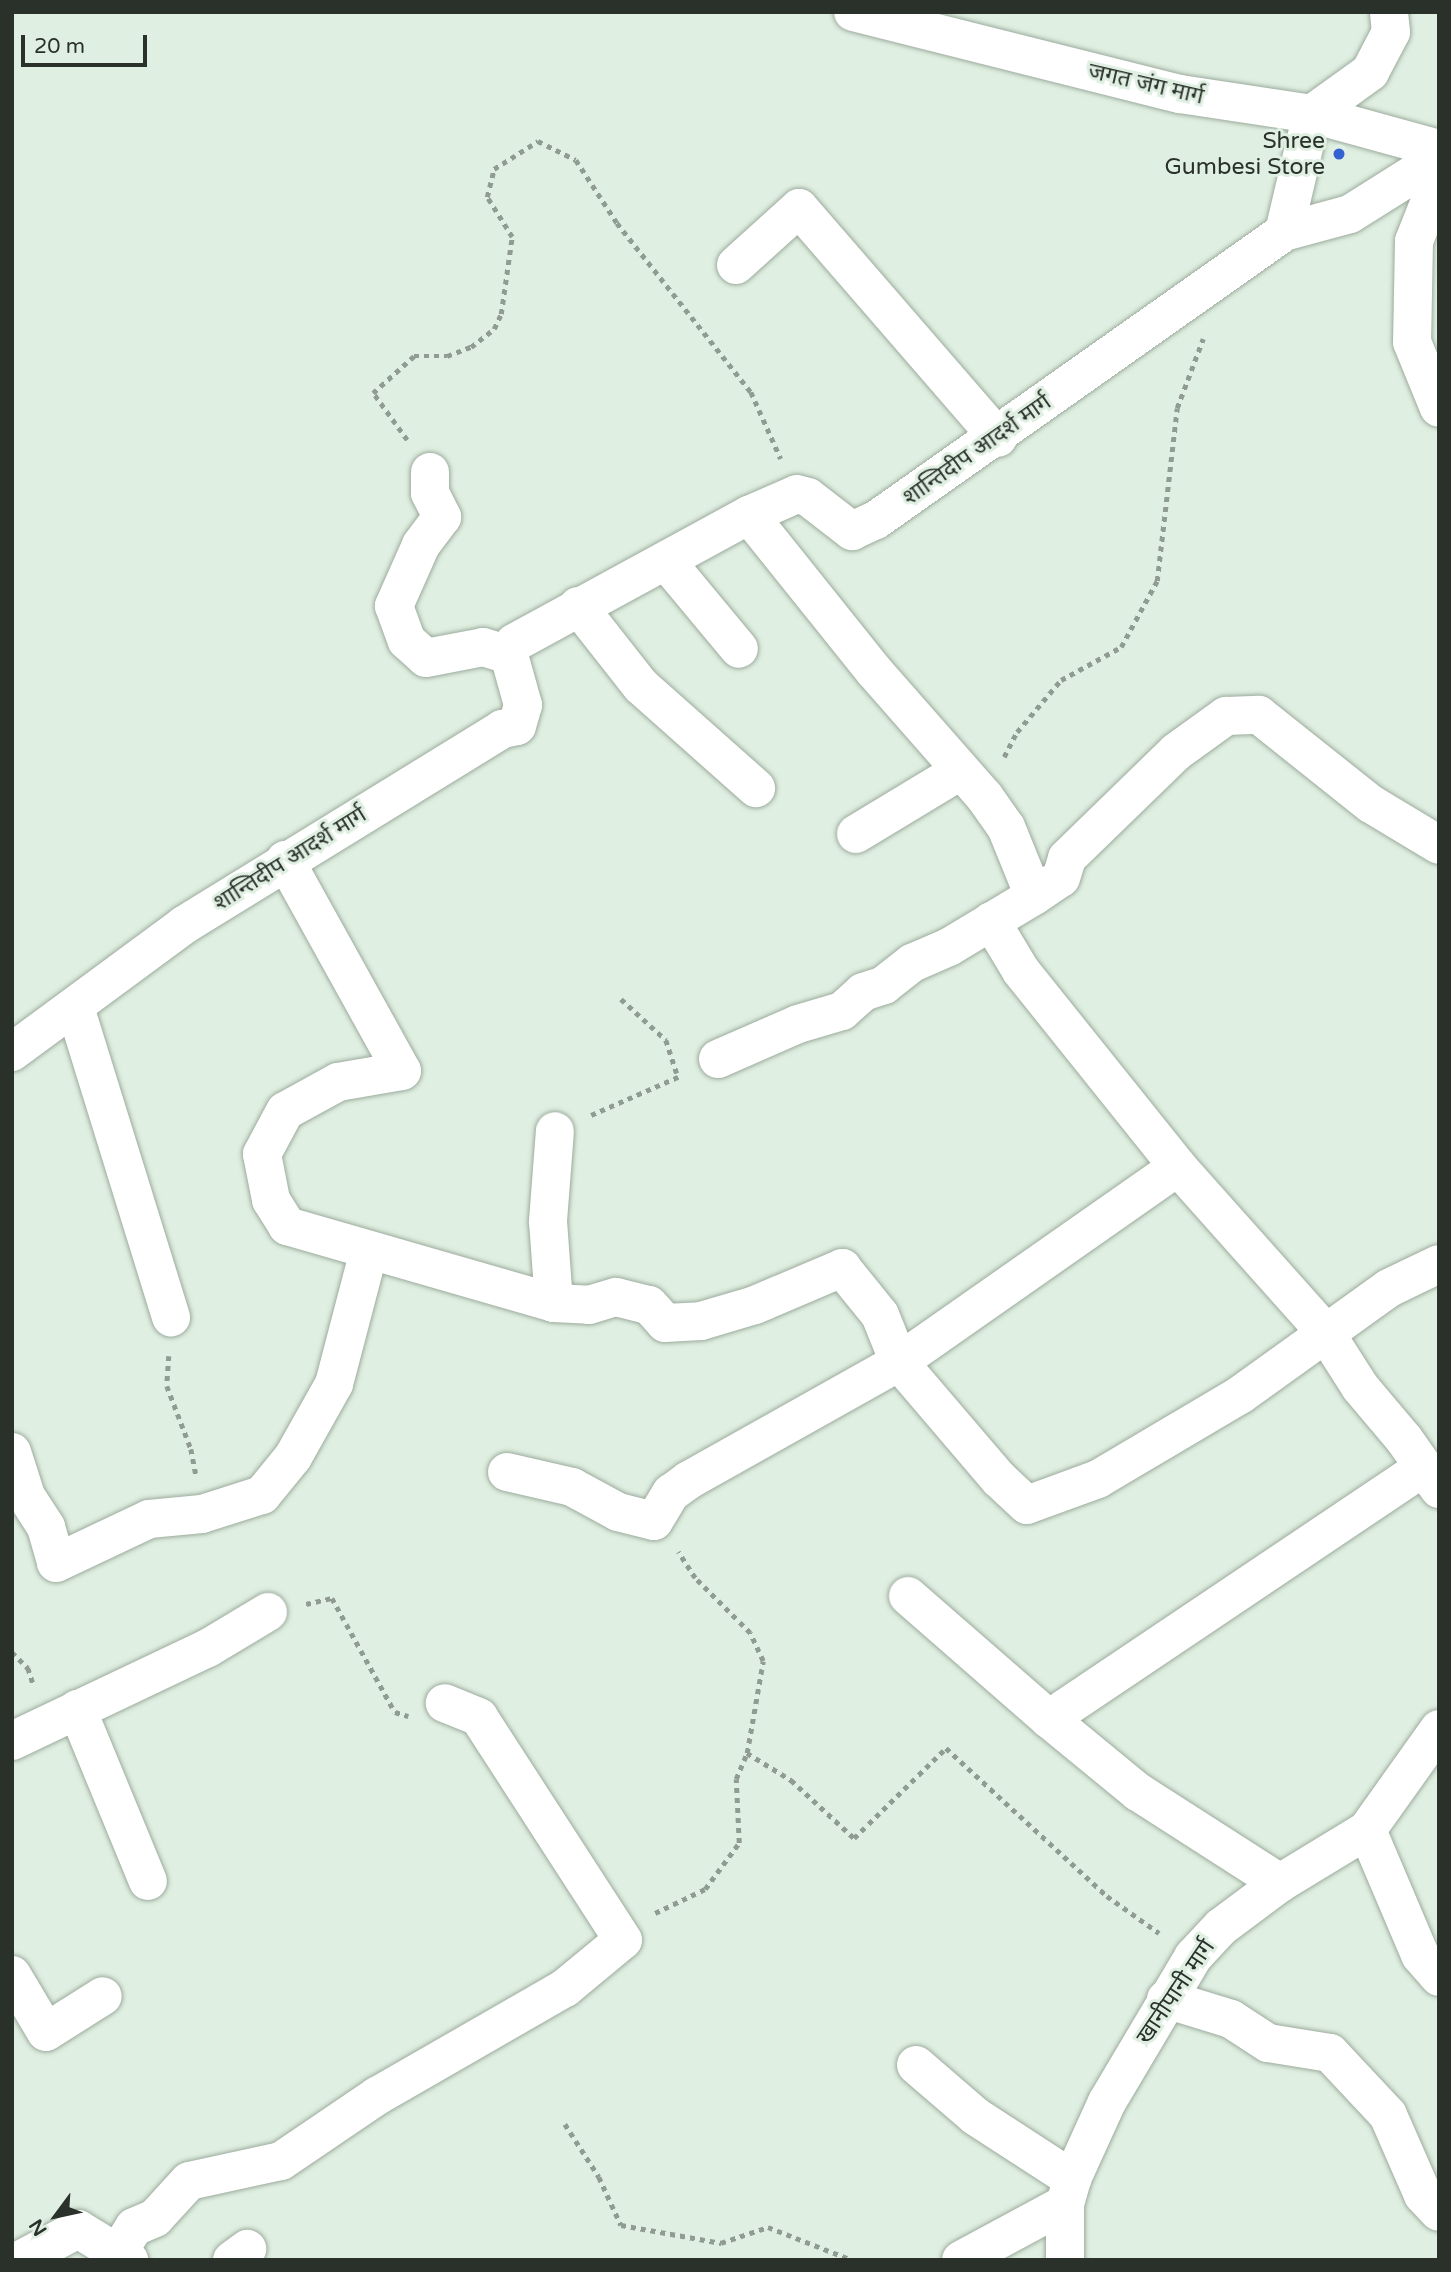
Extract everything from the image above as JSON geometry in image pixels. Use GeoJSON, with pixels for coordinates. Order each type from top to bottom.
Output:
{"type":"FeatureCollection","features":[{"type":"Feature","properties":{"kind":"street","name":"जगत जंग मार्ग"},"geometry":{"type":"LineString","coordinates":[[853,12],[1180,94],[1312,114],[1439,149]]}},
{"type":"Feature","properties":{"kind":"street"},"geometry":{"type":"LineString","coordinates":[[1284,232],[1312,114],[1370,72],[1391,32],[1389,12]]}},
{"type":"Feature","properties":{"kind":"street","name":"शान्तिदीप आदर्श मार्ग"},"geometry":{"type":"LineString","coordinates":[[797,494],[808,497],[852,531],[998,438],[1284,232],[1350,214],[1439,158]]}},
{"type":"Feature","properties":{"kind":"street"},"geometry":{"type":"LineString","coordinates":[[1439,178],[1414,241],[1412,342],[1439,408]]}},
{"type":"Feature","properties":{"kind":"street"},"geometry":{"type":"LineString","coordinates":[[736,265],[799,208],[998,438]]}},
{"type":"Feature","properties":{"kind":"street"},"geometry":{"type":"LineString","coordinates":[[429,472],[430,492],[442,517],[421,545],[394,606],[407,641],[426,658],[483,647],[509,655],[514,643],[578,606],[749,514],[797,494]]}},
{"type":"Feature","properties":{"kind":"street"},"geometry":{"type":"LineString","coordinates":[[749,514],[1006,827],[1034,896]]}},
{"type":"Feature","properties":{"kind":"street"},"geometry":{"type":"LineString","coordinates":[[666,561],[739,649]]}},
{"type":"Feature","properties":{"kind":"street"},"geometry":{"type":"LineString","coordinates":[[578,606],[640,687],[755,788]]}},
{"type":"Feature","properties":{"kind":"street","name":"शान्तिदीप आदर्श मार्ग"},"geometry":{"type":"LineString","coordinates":[[12,1052],[184,925],[285,860],[502,729],[517,726],[523,705],[509,655]]}},
{"type":"Feature","properties":{"kind":"street"},"geometry":{"type":"LineString","coordinates":[[718,1059],[798,1024],[842,1011],[863,992],[884,985],[912,962],[991,921],[1061,878],[1067,858],[1176,752],[1226,716],[1259,715],[1371,804],[1439,845]]}},
{"type":"Feature","properties":{"kind":"street"},"geometry":{"type":"LineString","coordinates":[[856,834],[972,784]]}},
{"type":"Feature","properties":{"kind":"street"},"geometry":{"type":"LineString","coordinates":[[285,860],[402,1071],[338,1083],[285,1111],[262,1154],[271,1200],[287,1226],[554,1303],[589,1305],[615,1297],[649,1305],[665,1323],[701,1321],[755,1305],[842,1268],[880,1315],[899,1362],[999,1479],[1027,1505],[1098,1479],[1240,1395],[1389,1288],[1439,1264]]}},
{"type":"Feature","properties":{"kind":"street"},"geometry":{"type":"LineString","coordinates":[[991,921],[1021,971],[1178,1167],[1325,1332],[1360,1387],[1405,1439],[1431,1478],[1049,1719]]}},
{"type":"Feature","properties":{"kind":"street"},"geometry":{"type":"LineString","coordinates":[[75,1007],[171,1318]]}},
{"type":"Feature","properties":{"kind":"street"},"geometry":{"type":"LineString","coordinates":[[554,1303],[548,1221],[555,1131]]}},
{"type":"Feature","properties":{"kind":"street"},"geometry":{"type":"LineString","coordinates":[[507,1472],[572,1487],[618,1512],[654,1521],[671,1493],[689,1480],[899,1362],[1178,1167]]}},
{"type":"Feature","properties":{"kind":"street"},"geometry":{"type":"LineString","coordinates":[[13,1451],[26,1496],[46,1527],[56,1563],[149,1519],[202,1514],[262,1494],[292,1457],[334,1384],[369,1251]]}},
{"type":"Feature","properties":{"kind":"street"},"geometry":{"type":"LineString","coordinates":[[908,1596],[1049,1719],[1138,1792],[1280,1883]]}},
{"type":"Feature","properties":{"kind":"street"},"geometry":{"type":"LineString","coordinates":[[12,1741],[208,1648],[268,1612]]}},
{"type":"Feature","properties":{"kind":"street"},"geometry":{"type":"LineString","coordinates":[[12,2249],[20,2260],[78,2229],[124,2255],[134,2227],[155,2218],[189,2181],[281,2161],[377,2096],[565,1988],[623,1940],[479,1717],[445,1703]]}},
{"type":"Feature","properties":{"kind":"street"},"geometry":{"type":"LineString","coordinates":[[77,1709],[148,1881]]}},
{"type":"Feature","properties":{"kind":"street","name":"खानीपानी मार्ग"},"geometry":{"type":"LineString","coordinates":[[1065,2260],[1069,2192],[1107,2102],[1166,1998],[1193,1957],[1221,1927],[1280,1883],[1367,1830],[1439,1729]]}},
{"type":"Feature","properties":{"kind":"street"},"geometry":{"type":"LineString","coordinates":[[1367,1830],[1420,1955],[1439,1977]]}},
{"type":"Feature","properties":{"kind":"street"},"geometry":{"type":"LineString","coordinates":[[12,1975],[46,2032],[103,1996]]}},
{"type":"Feature","properties":{"kind":"street"},"geometry":{"type":"LineString","coordinates":[[1166,1998],[1231,2019],[1268,2043],[1330,2053],[1388,2115],[1423,2195],[1439,2212]]}},
{"type":"Feature","properties":{"kind":"street"},"geometry":{"type":"LineString","coordinates":[[916,2065],[1069,2192],[961,2260]]}},
{"type":"Feature","properties":{"kind":"path"},"geometry":{"type":"LineString","coordinates":[[429,472],[373,393],[414,356],[447,356],[471,347],[494,329],[501,314],[512,237],[487,197],[494,169],[538,141],[576,160],[617,223],[751,392],[797,494]]}},
{"type":"Feature","properties":{"kind":"path"},"geometry":{"type":"LineString","coordinates":[[972,784],[1061,680],[1121,647],[1157,581],[1177,408],[1223,278]]}},
{"type":"Feature","properties":{"kind":"path"},"geometry":{"type":"LineString","coordinates":[[621,999],[666,1040],[678,1077]]}},
{"type":"Feature","properties":{"kind":"path"},"geometry":{"type":"LineString","coordinates":[[555,1131],[718,1059]]}},
{"type":"Feature","properties":{"kind":"path"},"geometry":{"type":"LineString","coordinates":[[171,1318],[167,1386],[191,1449],[202,1514]]}},
{"type":"Feature","properties":{"kind":"path"},"geometry":{"type":"LineString","coordinates":[[623,1940],[657,1912],[705,1889],[739,1843],[736,1779],[747,1753],[763,1661],[750,1633],[695,1578],[654,1521]]}},
{"type":"Feature","properties":{"kind":"path"},"geometry":{"type":"LineString","coordinates":[[268,1612],[332,1598],[395,1712],[411,1716],[445,1703]]}},
{"type":"Feature","properties":{"kind":"path"},"geometry":{"type":"LineString","coordinates":[[747,1753],[791,1780],[854,1838],[946,1748],[1107,1896],[1193,1957]]}},
{"type":"Feature","properties":{"kind":"path"},"geometry":{"type":"LineString","coordinates":[[565,2124],[599,2178],[621,2225],[721,2243],[768,2227],[852,2260]]}},
{"type":"Feature","properties":{"kind":"place","name":"Shree Gumbesi Store"},"geometry":{"type":"Point","coordinates":[1339,154]}}]}
